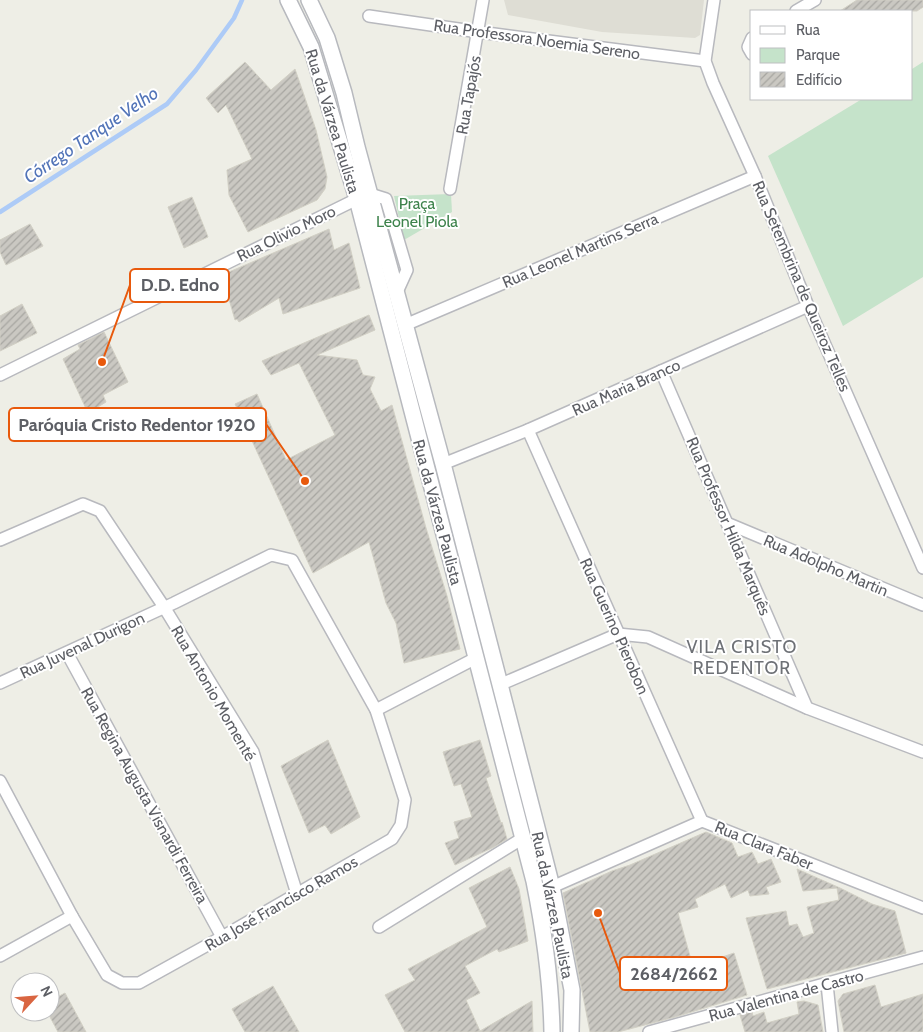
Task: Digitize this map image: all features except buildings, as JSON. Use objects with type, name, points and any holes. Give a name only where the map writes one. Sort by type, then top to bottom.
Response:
[{"type":"main road","name":"Rua da Várzea Paulista","points":[[288,0],[311,47],[406,325],[552,888],[572,990],[572,1032]]},
{"type":"main road","name":"Rua da Várzea Paulista","points":[[309,0],[327,38],[344,93],[363,196],[476,658],[534,881],[542,922],[551,992],[552,1032]]},
{"type":"street","name":"Rua Tapajós","points":[[450,189],[484,0]]},
{"type":"street","name":"Rua Setembrina de Queiroz Telles","points":[[714,0],[705,61],[713,83],[755,176],[808,306],[923,568]]},
{"type":"street","points":[[798,10],[815,0]]},
{"type":"street","name":"Rua Professora Noemia Sereno","points":[[369,16],[705,61]]},
{"type":"street","name":"Rua Leonel Martins Serra","points":[[406,325],[755,176]]},
{"type":"street","name":"Rua Olivio Moro","points":[[0,375],[363,196]]},
{"type":"street","name":"Rua Maria Branco","points":[[442,464],[528,430],[808,306]]},
{"type":"street","name":"Rua Professor Hilda Marquês","points":[[661,371],[729,524],[807,708]]},
{"type":"street","name":"Rua Guerino Pierobon","points":[[528,430],[702,821]]},
{"type":"street","name":"Rua Antonio Momenté","points":[[0,540],[83,504],[100,511],[164,607],[253,752],[297,894]]},
{"type":"street","name":"Rua Adolpho Martin","points":[[729,524],[923,605]]},
{"type":"street","name":"Rua Juvenal Durigon","points":[[0,683],[271,555],[292,560],[376,710]]},
{"type":"street","points":[[499,685],[618,634],[648,637],[807,708],[923,752]]},
{"type":"street","name":"Rua Regina Augusta Visnardi Ferreira","points":[[67,653],[222,938]]},
{"type":"street","points":[[376,710],[476,658]]},
{"type":"street","name":"Rua José Francisco Ramos","points":[[0,781],[72,916],[107,975],[122,983],[139,983],[222,938],[392,839],[401,825],[404,800],[376,710]]},
{"type":"street","name":"Rua Clara Faber","points":[[552,888],[702,821],[923,908]]},
{"type":"street","points":[[379,927],[523,838]]},
{"type":"street","points":[[0,956],[72,916]]},
{"type":"street","name":"Rua Valentina de Castro","points":[[650,1032],[923,957]]},
{"type":"street","points":[[827,984],[832,1032]]},
{"type":"shaded area","points":[[504,0],[704,0],[700,35],[695,38],[602,32],[508,15]]},
{"type":"green space","points":[[923,62],[923,277],[843,326],[768,156],[860,100],[913,100],[913,68]]},
{"type":"green space","name":"Praça Leonel Piola","points":[[451,194],[452,212],[404,240],[394,196]]},
{"type":"waterway","name":"Córrego Tanque Velho","points":[[0,212],[167,104],[196,70],[234,18],[242,0]]},
{"type":"place","name":"D.D. Edno","points":[[102,362]]},
{"type":"place","name":"Paróquia Cristo Redentor 1920","points":[[305,481]]},
{"type":"place","name":"2684/2662","points":[[598,913]]},
{"type":"district","name":"VILA CRISTO REDENTOR","points":[[742,658]]}]
